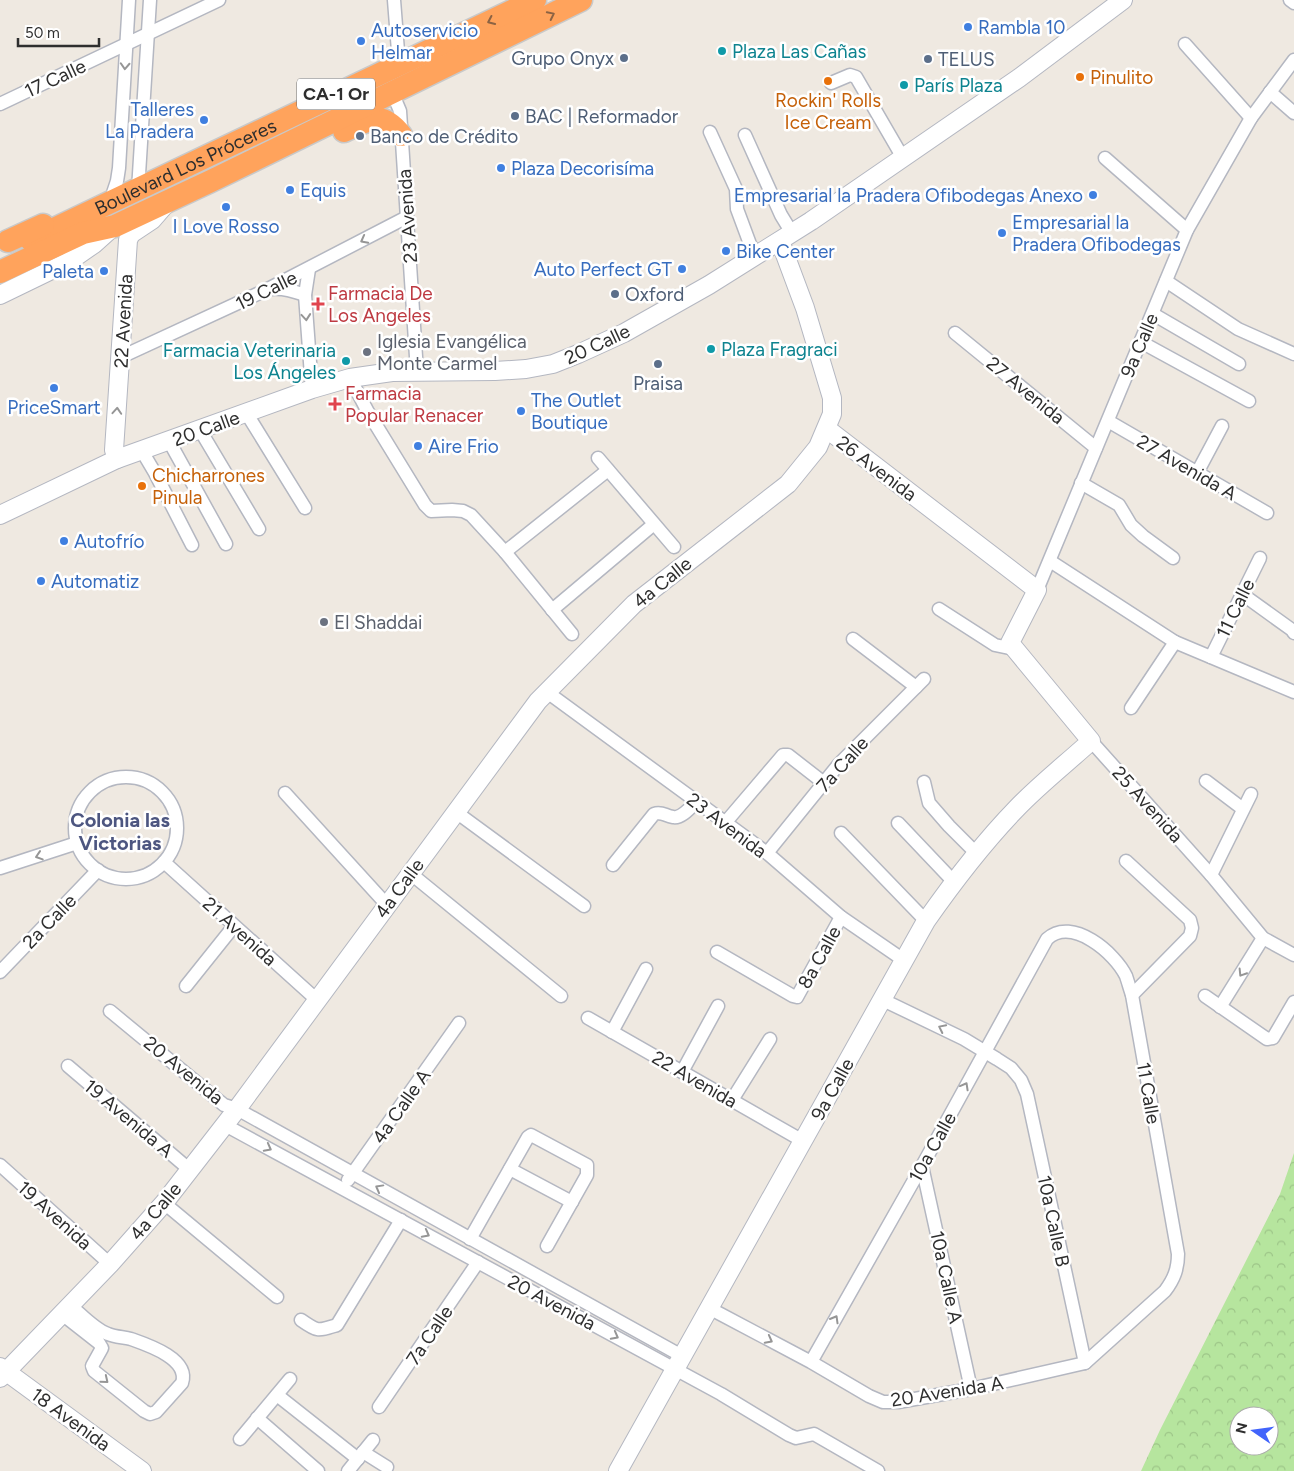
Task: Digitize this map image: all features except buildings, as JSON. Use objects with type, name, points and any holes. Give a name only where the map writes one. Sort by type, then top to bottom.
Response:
[{"type":"highway","name":"Boulevard Los Próceres","points":[[3,244],[138,190],[535,0]]},
{"type":"highway","name":"Boulevard Los Próceres","points":[[0,272],[83,233],[114,226],[211,181],[581,0]]},
{"type":"highway","points":[[211,181],[230,182],[369,120],[378,119],[391,123],[401,135]]},
{"type":"highway","points":[[3,244],[78,210],[105,204]]},
{"type":"highway","points":[[0,285],[114,226]]},
{"type":"street","points":[[105,204],[117,180],[119,168],[130,0]]},
{"type":"street","points":[[138,190],[150,0]]},
{"type":"street","name":"17 Calle","points":[[0,104],[219,0]]},
{"type":"street","points":[[394,0],[399,64]]},
{"type":"street","name":"20 Calle","points":[[0,515],[117,459],[247,414],[312,389],[350,378],[392,372],[526,369],[553,364],[624,333],[757,256],[786,237],[1019,78],[1123,0]]},
{"type":"street","points":[[1290,0],[1294,3]]},
{"type":"street","points":[[1186,44],[1251,118]]},
{"type":"street","name":"9a Calle","points":[[1012,646],[1050,561],[1187,230],[1251,118],[1294,60]]},
{"type":"street","points":[[831,83],[850,75],[856,77],[903,158]]},
{"type":"street","name":"23 Avenida","points":[[392,92],[400,111],[417,372]]},
{"type":"street","points":[[1270,92],[1294,113]]},
{"type":"street","points":[[710,132],[736,189],[737,209],[750,244],[757,256]]},
{"type":"street","points":[[745,135],[782,215],[786,237]]},
{"type":"street","points":[[1105,158],[1187,230]]},
{"type":"street","name":"22 Avenida","points":[[117,459],[114,450],[128,240],[131,234],[152,220],[168,201]]},
{"type":"street","name":"19 Calle","points":[[121,357],[266,290],[407,217]]},
{"type":"street","name":"Boulevard Los Próceres","points":[[0,295],[68,262],[94,244],[114,226]]},
{"type":"street","name":"26 Avenida","points":[[786,237],[832,398],[833,407],[827,429],[1037,590]]},
{"type":"street","points":[[309,268],[304,296],[312,389]]},
{"type":"street","points":[[1166,281],[1238,328],[1294,354]]},
{"type":"street","points":[[266,290],[280,288],[304,296]]},
{"type":"street","points":[[1152,314],[1239,364]]},
{"type":"street","name":"27 Avenida","points":[[955,333],[1096,448]]},
{"type":"street","points":[[1141,342],[1249,401]]},
{"type":"street","points":[[350,378],[368,412],[424,505],[432,511],[463,511],[471,515],[505,552],[572,634]]},
{"type":"street","points":[[247,414],[305,508]]},
{"type":"street","name":"27 Avenida A","points":[[1108,421],[1268,513]]},
{"type":"street","points":[[1197,473],[1222,426]]},
{"type":"street","name":"4a Calle","points":[[2,1372],[110,1264],[164,1203],[237,1109],[538,701],[634,604],[788,484],[818,447],[827,429]]},
{"type":"street","points":[[200,430],[259,529]]},
{"type":"street","points":[[169,441],[226,544]]},
{"type":"street","points":[[142,451],[192,545]]},
{"type":"street","points":[[598,458],[674,547]]},
{"type":"street","points":[[505,552],[608,470]]},
{"type":"street","points":[[1081,483],[1119,505],[1131,525],[1173,558]]},
{"type":"street","points":[[552,610],[654,524]]},
{"type":"street","name":"11 Calle","points":[[1211,657],[1260,558]]},
{"type":"street","points":[[1050,561],[1175,642],[1211,657],[1273,689],[1294,692]]},
{"type":"street","points":[[1242,594],[1293,631]]},
{"type":"street","points":[[939,609],[995,645],[1012,646]]},
{"type":"street","name":"7a Calle","points":[[767,853],[839,764],[920,683],[852,639]]},
{"type":"street","points":[[1131,708],[1175,642]]},
{"type":"street","name":"25 Avenida","points":[[1012,646],[1091,741],[1211,876],[1263,938],[1294,955]]},
{"type":"street","name":"23 Avenida","points":[[547,692],[767,853],[841,917],[905,960]]},
{"type":"street","name":"9a Calle","points":[[618,1471],[926,921],[976,853],[1018,807],[1091,741]]},
{"type":"street","points":[[725,823],[783,755],[788,755],[824,783]]},
{"type":"street","points":[[138,777],[149,781],[167,796],[173,806],[178,830],[173,847],[164,862],[147,875],[132,879],[117,878],[98,870],[85,858],[77,843],[76,819],[85,797],[93,788],[114,778],[138,777]]},
{"type":"street","points":[[924,782],[929,803],[976,853]]},
{"type":"street","points":[[1206,782],[1243,809]]},
{"type":"street","points":[[285,793],[387,905]]},
{"type":"street","points":[[1211,876],[1251,794]]},
{"type":"street","points":[[614,865],[654,814],[662,812],[672,817],[679,816],[696,802]]},
{"type":"street","points":[[456,812],[584,906]]},
{"type":"street","points":[[898,823],[954,882]]},
{"type":"street","points":[[841,833],[926,921]]},
{"type":"street","points":[[0,868],[77,843]]},
{"type":"street","name":"21 Avenida","points":[[164,862],[317,1000]]},
{"type":"street","points":[[1126,862],[1190,920],[1192,928],[1190,936],[1132,995]]},
{"type":"street","name":"2a Calle","points":[[2,966],[98,870]]},
{"type":"street","points":[[410,873],[561,996]]},
{"type":"street","name":"8a Calle","points":[[717,952],[793,996],[797,996],[841,917]]},
{"type":"street","points":[[186,986],[234,926]]},
{"type":"street","name":"11 Calle","points":[[1053,934],[1061,931],[1071,932],[1088,938],[1109,953],[1126,976],[1132,995],[1178,1254],[1178,1267],[1173,1281]]},
{"type":"street","name":"10a Calle","points":[[811,1362],[1047,939],[1053,934]]},
{"type":"street","points":[[1220,1008],[1263,938]]},
{"type":"street","points":[[612,1032],[646,969]]},
{"type":"street","points":[[1205,996],[1267,1039],[1273,1038],[1294,1002]]},
{"type":"street","points":[[883,1000],[964,1039],[984,1051]]},
{"type":"street","points":[[682,1072],[718,1006]]},
{"type":"street","name":"20 Avenida","points":[[110,1011],[224,1105],[237,1109],[470,1239],[679,1362],[721,1394],[788,1435],[796,1438],[814,1434],[870,1469]]},
{"type":"street","name":"22 Avenida","points":[[588,1018],[803,1141]]},
{"type":"street","name":"4a Calle A","points":[[342,1188],[459,1023]]},
{"type":"street","points":[[732,1100],[770,1039]]},
{"type":"street","name":"10a Calle B","points":[[984,1051],[1011,1068],[1021,1080],[1027,1094],[1085,1363]]},
{"type":"street","name":"19 Avenida A","points":[[68,1066],[190,1170]]},
{"type":"street","name":"20 Avenida","points":[[225,1125],[478,1262],[679,1362]]},
{"type":"street","points":[[470,1239],[528,1137],[531,1135],[587,1165],[588,1169],[547,1246]]},
{"type":"street","name":"19 Avenida","points":[[0,1165],[110,1264]]},
{"type":"street","name":"10a Calle A","points":[[922,1166],[971,1389]]},
{"type":"street","points":[[510,1169],[572,1202]]},
{"type":"street","points":[[164,1203],[278,1297]]},
{"type":"street","points":[[302,1320],[315,1330],[337,1325],[401,1220]]},
{"type":"street","name":"7a Calle","points":[[380,1407],[478,1262]]},
{"type":"street","name":"20 Avenida A","points":[[709,1308],[883,1402],[898,1402],[971,1389],[1085,1363],[1165,1291],[1173,1281]]},
{"type":"street","points":[[66,1309],[103,1332],[114,1337],[130,1339],[171,1357],[178,1364],[182,1372],[184,1378],[182,1383],[156,1412],[150,1414],[144,1411],[94,1371],[92,1366],[102,1348],[100,1343],[66,1309]]},
{"type":"street","name":"18 Avenida","points":[[2,1372],[142,1471]]},
{"type":"street","points":[[240,1439],[290,1379]]},
{"type":"street","points":[[277,1395],[361,1456],[387,1467]]},
{"type":"street","points":[[257,1418],[318,1471]]},
{"type":"street","points":[[348,1471],[373,1440]]},
{"type":"green space","points":[[1294,1153],[1294,1471],[1141,1471],[1280,1194]]},
{"type":"place","name":"Rambla 10","points":[[968,27]]},
{"type":"place","name":"Autoservicio Helmar","points":[[361,41]]},
{"type":"place","name":"Plaza Las Cañas","points":[[722,51]]},
{"type":"place","name":"Grupo Onyx","points":[[624,58]]},
{"type":"place","name":"TELUS","points":[[928,59]]},
{"type":"place","name":"Pinulito","points":[[1080,77]]},
{"type":"place","name":"Rockin' Rolls Ice Cream","points":[[828,81]]},
{"type":"place","name":"París Plaza","points":[[904,85]]},
{"type":"place","name":"BAC | Reformador","points":[[515,116]]},
{"type":"place","name":"Talleres La Pradera","points":[[204,120]]},
{"type":"place","name":"Banco de Crédito","points":[[360,136]]},
{"type":"place","name":"Plaza Decorisíma","points":[[501,168]]},
{"type":"place","name":"Equis","points":[[290,190]]},
{"type":"place","name":"Empresarial la Pradera Ofibodegas Anexo","points":[[1093,195]]},
{"type":"place","name":"I Love Rosso","points":[[226,207]]},
{"type":"place","name":"Empresarial la Pradera Ofibodegas","points":[[1002,233]]},
{"type":"place","name":"Bike Center","points":[[726,251]]},
{"type":"place","name":"Auto Perfect GT","points":[[682,269]]},
{"type":"place","name":"Paleta","points":[[104,271]]},
{"type":"place","name":"Oxford","points":[[615,294]]},
{"type":"place","name":"Farmacia De Los Angeles","points":[[318,304]]},
{"type":"place","name":"Plaza Fragraci","points":[[711,349]]},
{"type":"place","name":"Iglesia Evangélica Monte Carmel","points":[[367,352]]},
{"type":"place","name":"Farmacia Veterinaria Los Ángeles","points":[[346,361]]},
{"type":"place","name":"Praisa","points":[[658,364]]},
{"type":"place","name":"PriceSmart","points":[[54,388]]},
{"type":"place","name":"Farmacia Popular Renacer","points":[[335,404]]},
{"type":"place","name":"The Outlet Boutique","points":[[521,411]]},
{"type":"place","name":"Aire Frio","points":[[418,446]]},
{"type":"place","name":"Chicharrones Pinula","points":[[142,486]]},
{"type":"place","name":"Autofrío","points":[[64,541]]},
{"type":"place","name":"Automatiz","points":[[41,581]]},
{"type":"place","name":"El Shaddai","points":[[324,622]]},
{"type":"district","name":"Colonia las Victorias","points":[[120,832]]}]
